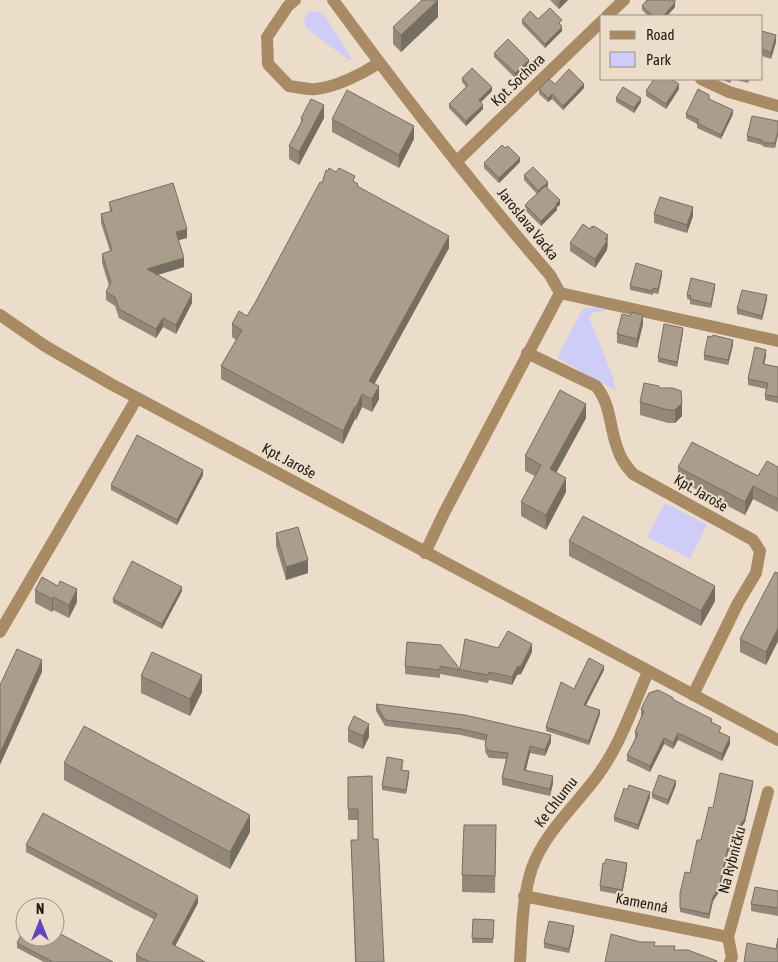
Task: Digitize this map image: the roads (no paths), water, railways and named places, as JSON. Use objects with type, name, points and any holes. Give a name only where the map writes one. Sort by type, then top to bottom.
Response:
[{"type":"street","points":[[295,0],[288,6],[267,37],[268,64],[288,86],[317,89],[344,81],[379,63]]},
{"type":"street","name":"Jaroslava Vacka","points":[[333,0],[456,162],[550,276],[560,293]]},
{"type":"street","points":[[612,15],[624,0]]},
{"type":"street","name":"Kpt. Sochora","points":[[456,162],[600,24]]},
{"type":"street","points":[[704,80],[729,92],[778,106]]},
{"type":"street","points":[[425,553],[527,353],[548,319],[560,293],[778,341]]},
{"type":"street","name":"Kpt. Jaroše","points":[[0,315],[45,346],[137,398],[778,740]]},
{"type":"street","name":"Kpt. Jaroše","points":[[527,353],[596,386],[607,403],[617,449],[624,464],[633,474],[753,540],[760,551],[756,573],[738,603],[693,695]]},
{"type":"street","points":[[0,632],[137,398]]},
{"type":"street","name":"Ke Chlumu","points":[[520,962],[524,896],[532,867],[542,846],[599,774],[618,740],[648,672]]},
{"type":"street","name":"Na Rybníčku","points":[[728,937],[768,792]]},
{"type":"street","name":"Kamenná","points":[[524,896],[728,937]]},
{"type":"street","points":[[728,937],[732,957],[730,962]]}]
